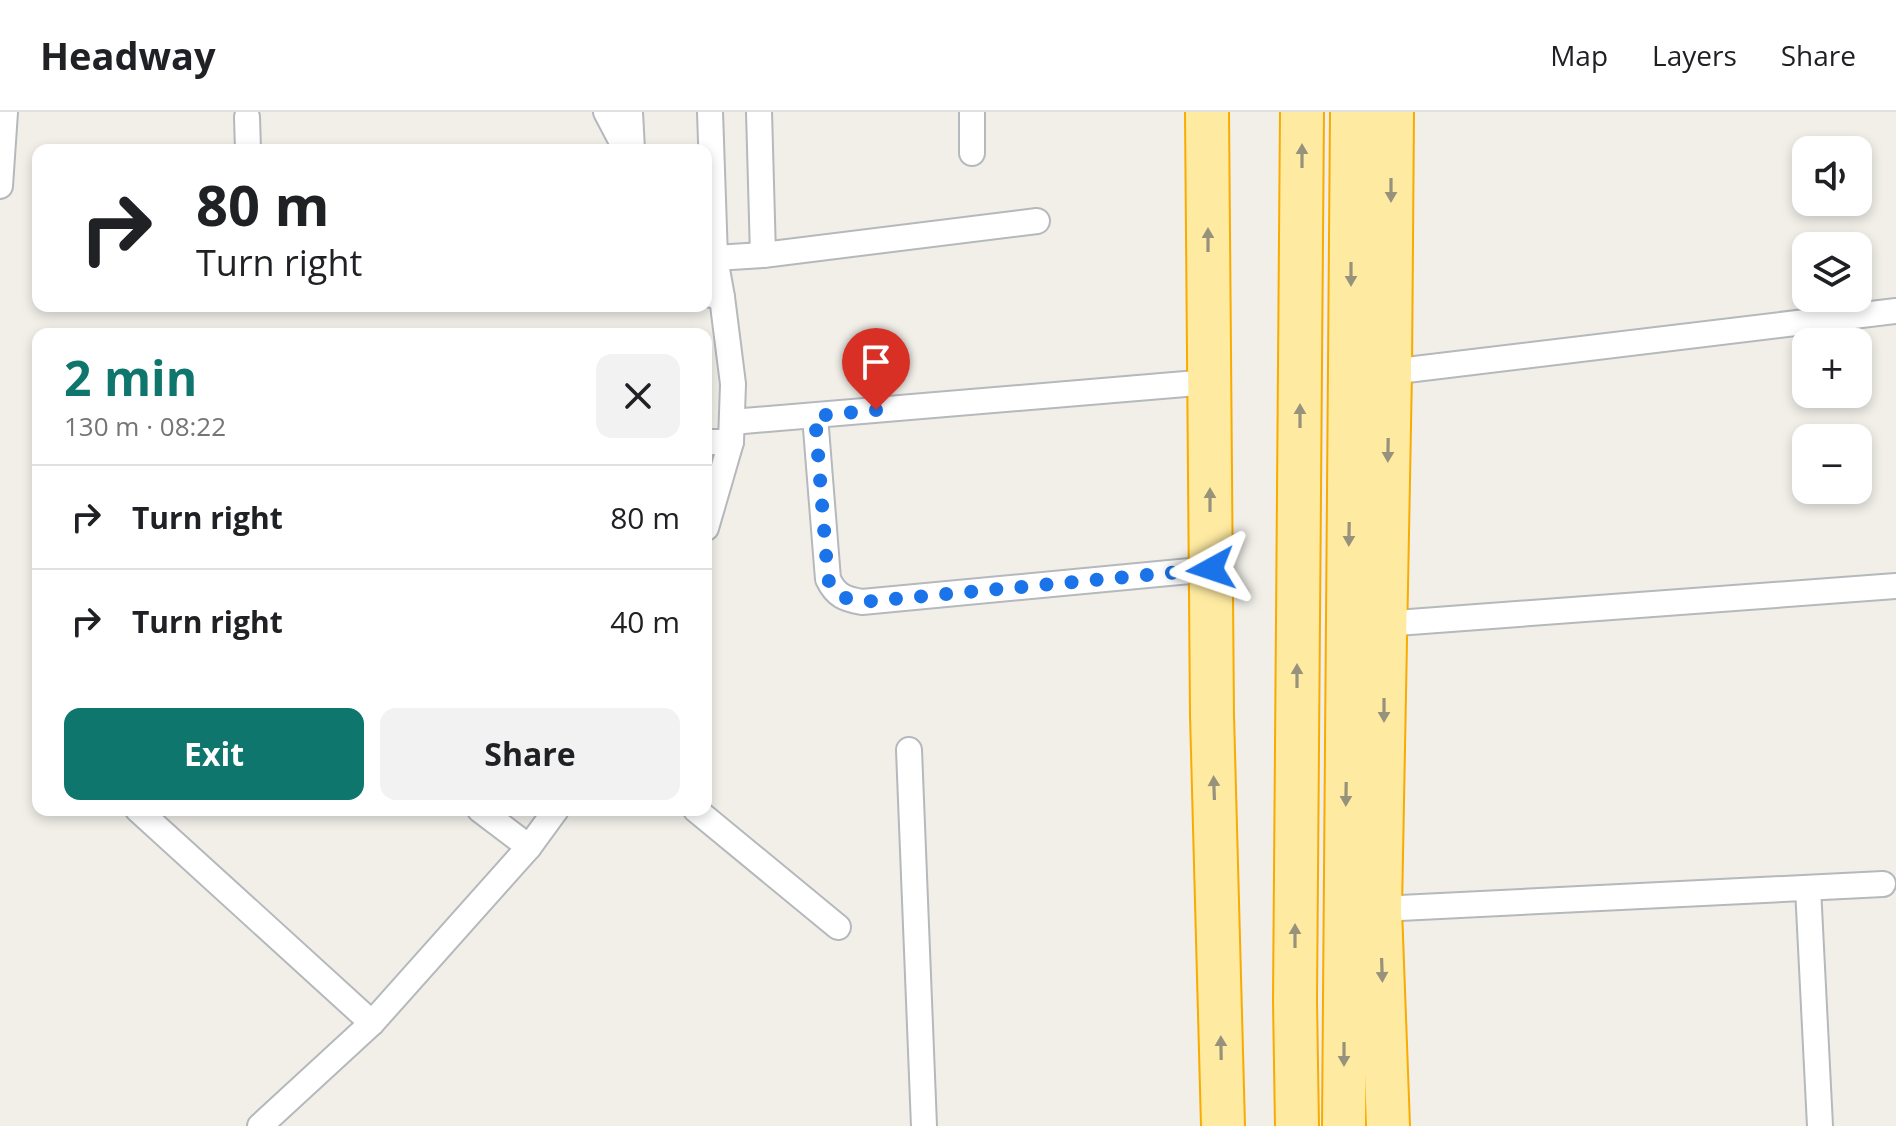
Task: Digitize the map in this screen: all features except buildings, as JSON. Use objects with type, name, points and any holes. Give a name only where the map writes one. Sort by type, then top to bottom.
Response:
[{"type":"highway","points":[[1207,112],[1211,569],[1223,1126]]},
{"type":"highway","points":[[1297,1126],[1295,1001],[1302,112]]},
{"type":"highway","points":[[1344,1126],[1352,112]]},
{"type":"highway","points":[[1388,1126],[1380,909],[1392,112]]},
{"type":"street","points":[[0,186],[5,112]]},
{"type":"street","points":[[606,112],[623,144]]},
{"type":"street","points":[[630,112],[632,144]]},
{"type":"street","points":[[710,112],[711,144]]},
{"type":"street","points":[[759,112],[763,255]]},
{"type":"street","points":[[972,112],[972,153]]},
{"type":"street","points":[[247,117],[248,144]]},
{"type":"street","points":[[712,170],[714,296],[733,384],[732,432],[712,506]]},
{"type":"street","points":[[715,258],[763,255],[1037,221]]},
{"type":"street","points":[[1390,372],[1896,311]]},
{"type":"street","points":[[712,440],[732,432],[815,416],[1209,382]]},
{"type":"street","points":[[815,416],[828,579],[834,592],[846,599],[862,602],[1211,569]]},
{"type":"street","points":[[1383,624],[1896,586]]},
{"type":"street","points":[[909,750],[924,1126]]},
{"type":"street","points":[[145,816],[372,1023]]},
{"type":"street","points":[[488,816],[529,847]]},
{"type":"street","points":[[260,1126],[372,1023],[529,847],[552,816]]},
{"type":"street","points":[[703,816],[838,927]]},
{"type":"street","points":[[1380,909],[1883,884]]},
{"type":"street","points":[[1808,888],[1820,1126]]},
{"type":"route","points":[[876,410],[815,416],[828,579],[834,592],[846,599],[862,602],[1211,569]]}]
